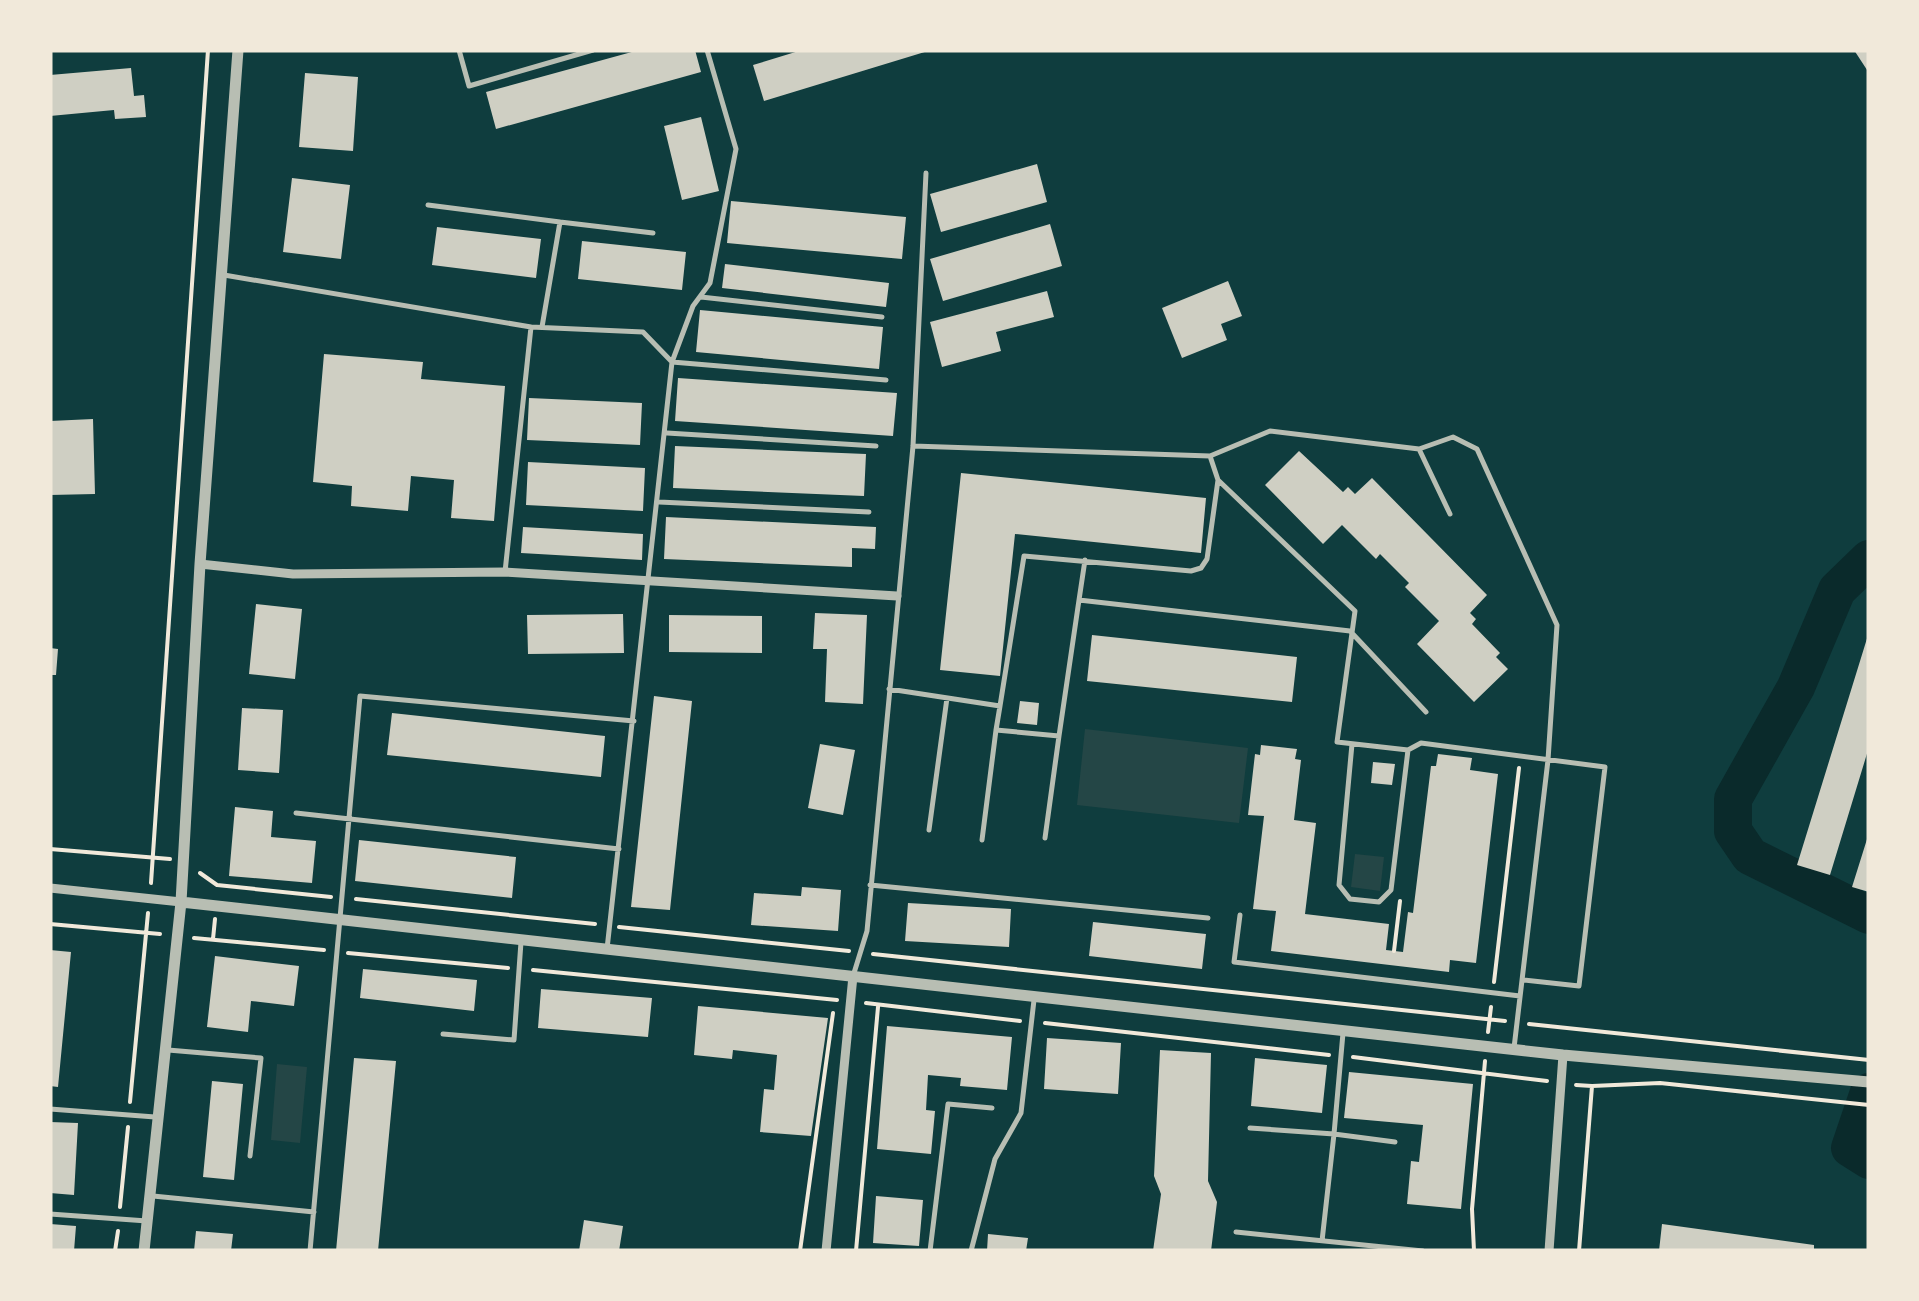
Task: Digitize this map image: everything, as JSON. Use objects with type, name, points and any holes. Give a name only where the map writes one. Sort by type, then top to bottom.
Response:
[{"type":"street","points":[[144,1251],[180,902],[200,564],[238,50]]},
{"type":"street","points":[[200,564],[292,574],[504,572],[898,596]]},
{"type":"street","points":[[50,888],[1562,1056],[1869,1082]]},
{"type":"street","points":[[826,1251],[853,976]]},
{"type":"street","points":[[1550,1251],[1562,1056]]},
{"type":"lane","points":[[459,50],[469,86],[593,50]]},
{"type":"lane","points":[[607,948],[672,362],[693,306],[710,283],[736,149],[706,50]]},
{"type":"lane","points":[[853,976],[870,885],[913,446],[926,174]]},
{"type":"lane","points":[[428,205],[653,233]]},
{"type":"lane","points":[[542,327],[560,222]]},
{"type":"lane","points":[[222,275],[531,327],[643,332],[672,362],[886,380]]},
{"type":"lane","points":[[701,297],[882,317]]},
{"type":"lane","points":[[504,572],[531,327]]},
{"type":"lane","points":[[913,446],[1210,456],[1270,431],[1420,449],[1453,438],[1477,449],[1557,624],[1548,760],[1514,1050]]},
{"type":"lane","points":[[667,433],[876,446]]},
{"type":"lane","points":[[1420,449],[1450,514]]},
{"type":"lane","points":[[982,840],[1020,561],[1030,554],[1192,571],[1201,568],[1207,559],[1218,480],[1210,456]]},
{"type":"lane","points":[[1218,480],[1355,611],[1337,742],[1408,750],[1421,743],[1605,767],[1579,986],[1522,980]]},
{"type":"lane","points":[[659,502],[870,512]]},
{"type":"lane","points":[[1044,838],[1085,560]]},
{"type":"lane","points":[[1079,600],[1350,632],[1426,712]]},
{"type":"lane","points":[[889,689],[1000,706]]},
{"type":"lane","points":[[310,1251],[360,696],[634,720]]},
{"type":"lane","points":[[929,830],[946,698]]},
{"type":"lane","points":[[996,730],[1059,736]]},
{"type":"lane","points":[[1352,744],[1340,890],[1350,899],[1379,902],[1391,890],[1408,750]]},
{"type":"lane","points":[[296,814],[619,850]]},
{"type":"lane","points":[[870,885],[1208,918]]},
{"type":"lane","points":[[1240,916],[1234,962],[1520,996]]},
{"type":"lane","points":[[443,1034],[514,1040],[521,939]]},
{"type":"lane","points":[[971,1251],[995,1159],[1021,1113],[1034,996]]},
{"type":"lane","points":[[1322,1241],[1344,1030]]},
{"type":"lane","points":[[165,1049],[261,1058],[250,1156]]},
{"type":"lane","points":[[930,1251],[948,1104],[992,1108]]},
{"type":"lane","points":[[50,1109],[158,1118]]},
{"type":"lane","points":[[1250,1128],[1395,1142]]},
{"type":"lane","points":[[150,1195],[314,1212]]},
{"type":"lane","points":[[50,1214],[147,1221]]},
{"type":"lane","points":[[1236,1232],[1423,1251]]},
{"type":"path","points":[[116,1251],[150,898],[208,50]]},
{"type":"path","points":[[1474,1251],[1472,1209],[1486,1047],[1520,756]]},
{"type":"path","points":[[50,849],[183,860],[217,884],[1869,1060]]},
{"type":"path","points":[[1391,890],[1402,891],[1394,951]]},
{"type":"path","points":[[50,924],[834,1000],[1560,1083],[1660,1083],[1869,1105]]},
{"type":"path","points":[[800,1251],[840,950]]},
{"type":"path","points":[[856,1251],[878,1005]]},
{"type":"path","points":[[1579,1251],[1592,1086]]},
{"type":"shaded area","points":[[1085,729],[1248,748],[1239,823],[1077,805]]},
{"type":"shaded area","points":[[1355,854],[1384,857],[1380,891],[1351,887]]},
{"type":"shaded area","points":[[277,1064],[307,1067],[300,1143],[271,1140]]},
{"type":"building","points":[[639,50],[695,50],[701,72],[496,129],[486,92]]},
{"type":"building","points":[[802,50],[928,51],[764,101],[753,65]]},
{"type":"building","points":[[1854,50],[1869,50],[1869,73]]},
{"type":"building","points":[[131,68],[134,96],[144,95],[146,117],[115,119],[114,110],[50,116],[50,75]]},
{"type":"building","points":[[305,73],[358,77],[353,151],[299,147]]},
{"type":"building","points":[[701,117],[719,191],[682,200],[664,126]]},
{"type":"building","points":[[1037,164],[1047,202],[941,232],[930,194]]},
{"type":"building","points":[[292,178],[350,185],[341,259],[283,252]]},
{"type":"building","points":[[731,201],[906,217],[902,259],[727,243]]},
{"type":"building","points":[[1050,224],[1062,266],[943,301],[930,259]]},
{"type":"building","points":[[437,227],[541,239],[536,278],[432,265]]},
{"type":"building","points":[[582,241],[686,252],[682,290],[578,279]]},
{"type":"building","points":[[725,264],[889,283],[886,307],[722,288]]},
{"type":"building","points":[[1228,281],[1242,316],[1221,324],[1227,340],[1182,358],[1162,308]]},
{"type":"building","points":[[1047,291],[1054,317],[996,332],[1001,351],[942,367],[930,322]]},
{"type":"building","points":[[700,310],[883,327],[879,369],[696,352]]},
{"type":"building","points":[[324,354],[423,362],[421,379],[505,386],[494,521],[451,518],[454,480],[411,476],[408,511],[351,506],[352,486],[313,482]]},
{"type":"building","points":[[678,378],[897,393],[893,436],[675,421]]},
{"type":"building","points":[[529,398],[642,403],[640,445],[527,440]]},
{"type":"building","points":[[93,419],[95,494],[50,495],[50,421]]},
{"type":"building","points":[[675,446],[866,454],[864,496],[673,488]]},
{"type":"building","points":[[1299,451],[1343,492],[1348,487],[1355,494],[1372,478],[1487,595],[1470,613],[1476,619],[1472,624],[1500,653],[1496,657],[1508,669],[1474,702],[1417,644],[1439,621],[1405,587],[1409,583],[1380,554],[1376,559],[1342,525],[1323,544],[1265,485]]},
{"type":"building","points":[[528,462],[645,468],[643,511],[526,505]]},
{"type":"building","points":[[961,473],[1206,498],[1201,553],[1015,534],[1000,676],[940,670]]},
{"type":"building","points":[[666,517],[876,527],[875,549],[852,548],[852,567],[664,559]]},
{"type":"building","points":[[523,527],[643,534],[642,560],[521,553]]},
{"type":"building","points":[[256,604],[302,609],[295,679],[249,674]]},
{"type":"building","points":[[815,613],[867,615],[863,704],[825,702],[827,649],[813,649]]},
{"type":"building","points":[[623,614],[624,653],[528,654],[527,615]]},
{"type":"building","points":[[669,615],[762,616],[762,653],[669,652]]},
{"type":"building","points":[[1869,632],[1869,747],[1830,875],[1797,865]]},
{"type":"building","points":[[1092,635],[1297,657],[1292,702],[1087,681]]},
{"type":"building","points":[[50,648],[58,649],[56,675],[50,675]]},
{"type":"building","points":[[654,696],[692,701],[670,910],[631,907]]},
{"type":"building","points":[[1020,701],[1039,703],[1037,725],[1017,723]]},
{"type":"building","points":[[242,708],[283,710],[279,773],[238,770]]},
{"type":"building","points":[[392,713],[605,736],[601,777],[387,755]]},
{"type":"building","points":[[820,744],[855,750],[843,815],[808,808]]},
{"type":"building","points":[[1261,745],[1297,749],[1295,759],[1301,760],[1294,820],[1316,823],[1305,914],[1389,924],[1386,950],[1403,952],[1408,912],[1413,913],[1431,766],[1436,766],[1438,754],[1472,758],[1470,770],[1498,774],[1476,963],[1450,960],[1449,972],[1271,951],[1276,911],[1253,909],[1264,816],[1248,815],[1255,754],[1260,755]]},
{"type":"building","points":[[1373,762],[1395,764],[1392,785],[1371,783]]},
{"type":"building","points":[[235,807],[273,811],[271,837],[316,841],[312,883],[229,876]]},
{"type":"building","points":[[1869,836],[1869,892],[1852,887]]},
{"type":"building","points":[[359,840],[516,857],[512,898],[355,881]]},
{"type":"building","points":[[802,887],[841,890],[838,931],[751,925],[754,893],[801,896]]},
{"type":"building","points":[[908,903],[1011,909],[1009,947],[905,941]]},
{"type":"building","points":[[1093,922],[1206,934],[1202,969],[1089,956]]},
{"type":"building","points":[[50,950],[71,952],[58,1087],[50,1086]]},
{"type":"building","points":[[215,956],[299,966],[294,1006],[251,1001],[248,1032],[207,1027]]},
{"type":"building","points":[[363,969],[477,980],[474,1011],[360,998]]},
{"type":"building","points":[[541,989],[652,998],[648,1037],[538,1028]]},
{"type":"building","points":[[698,1006],[828,1018],[811,1136],[760,1132],[764,1089],[774,1090],[777,1055],[733,1050],[732,1059],[694,1055]]},
{"type":"building","points":[[887,1026],[1012,1037],[1007,1090],[960,1086],[961,1078],[928,1075],[926,1110],[935,1111],[931,1154],[877,1149]]},
{"type":"building","points":[[1047,1038],[1121,1043],[1118,1094],[1044,1089]]},
{"type":"building","points":[[1160,1050],[1211,1053],[1208,1181],[1217,1202],[1211,1251],[1153,1251],[1161,1194],[1154,1176]]},
{"type":"building","points":[[354,1058],[396,1061],[378,1251],[336,1251]]},
{"type":"building","points":[[1255,1058],[1327,1065],[1322,1113],[1251,1106]]},
{"type":"building","points":[[1349,1072],[1473,1084],[1461,1209],[1407,1204],[1411,1161],[1419,1162],[1423,1125],[1344,1118]]},
{"type":"building","points":[[212,1081],[243,1084],[234,1180],[203,1177]]},
{"type":"building","points":[[50,1122],[78,1123],[74,1195],[50,1193]]},
{"type":"building","points":[[876,1196],[923,1200],[919,1246],[873,1243]]},
{"type":"building","points":[[584,1220],[623,1226],[619,1251],[579,1251]]},
{"type":"building","points":[[50,1224],[76,1226],[74,1251],[50,1251]]},
{"type":"building","points":[[1662,1224],[1814,1245],[1814,1251],[1659,1251]]},
{"type":"building","points":[[196,1231],[233,1234],[231,1251],[194,1251]]},
{"type":"building","points":[[988,1234],[1028,1238],[1026,1251],[987,1251]]},
{"type":"waterway","points":[[1869,559],[1837,590],[1796,687],[1733,799],[1733,831],[1750,856],[1869,915]]},
{"type":"waterway","points":[[1869,1092],[1850,1148],[1869,1160]]}]
